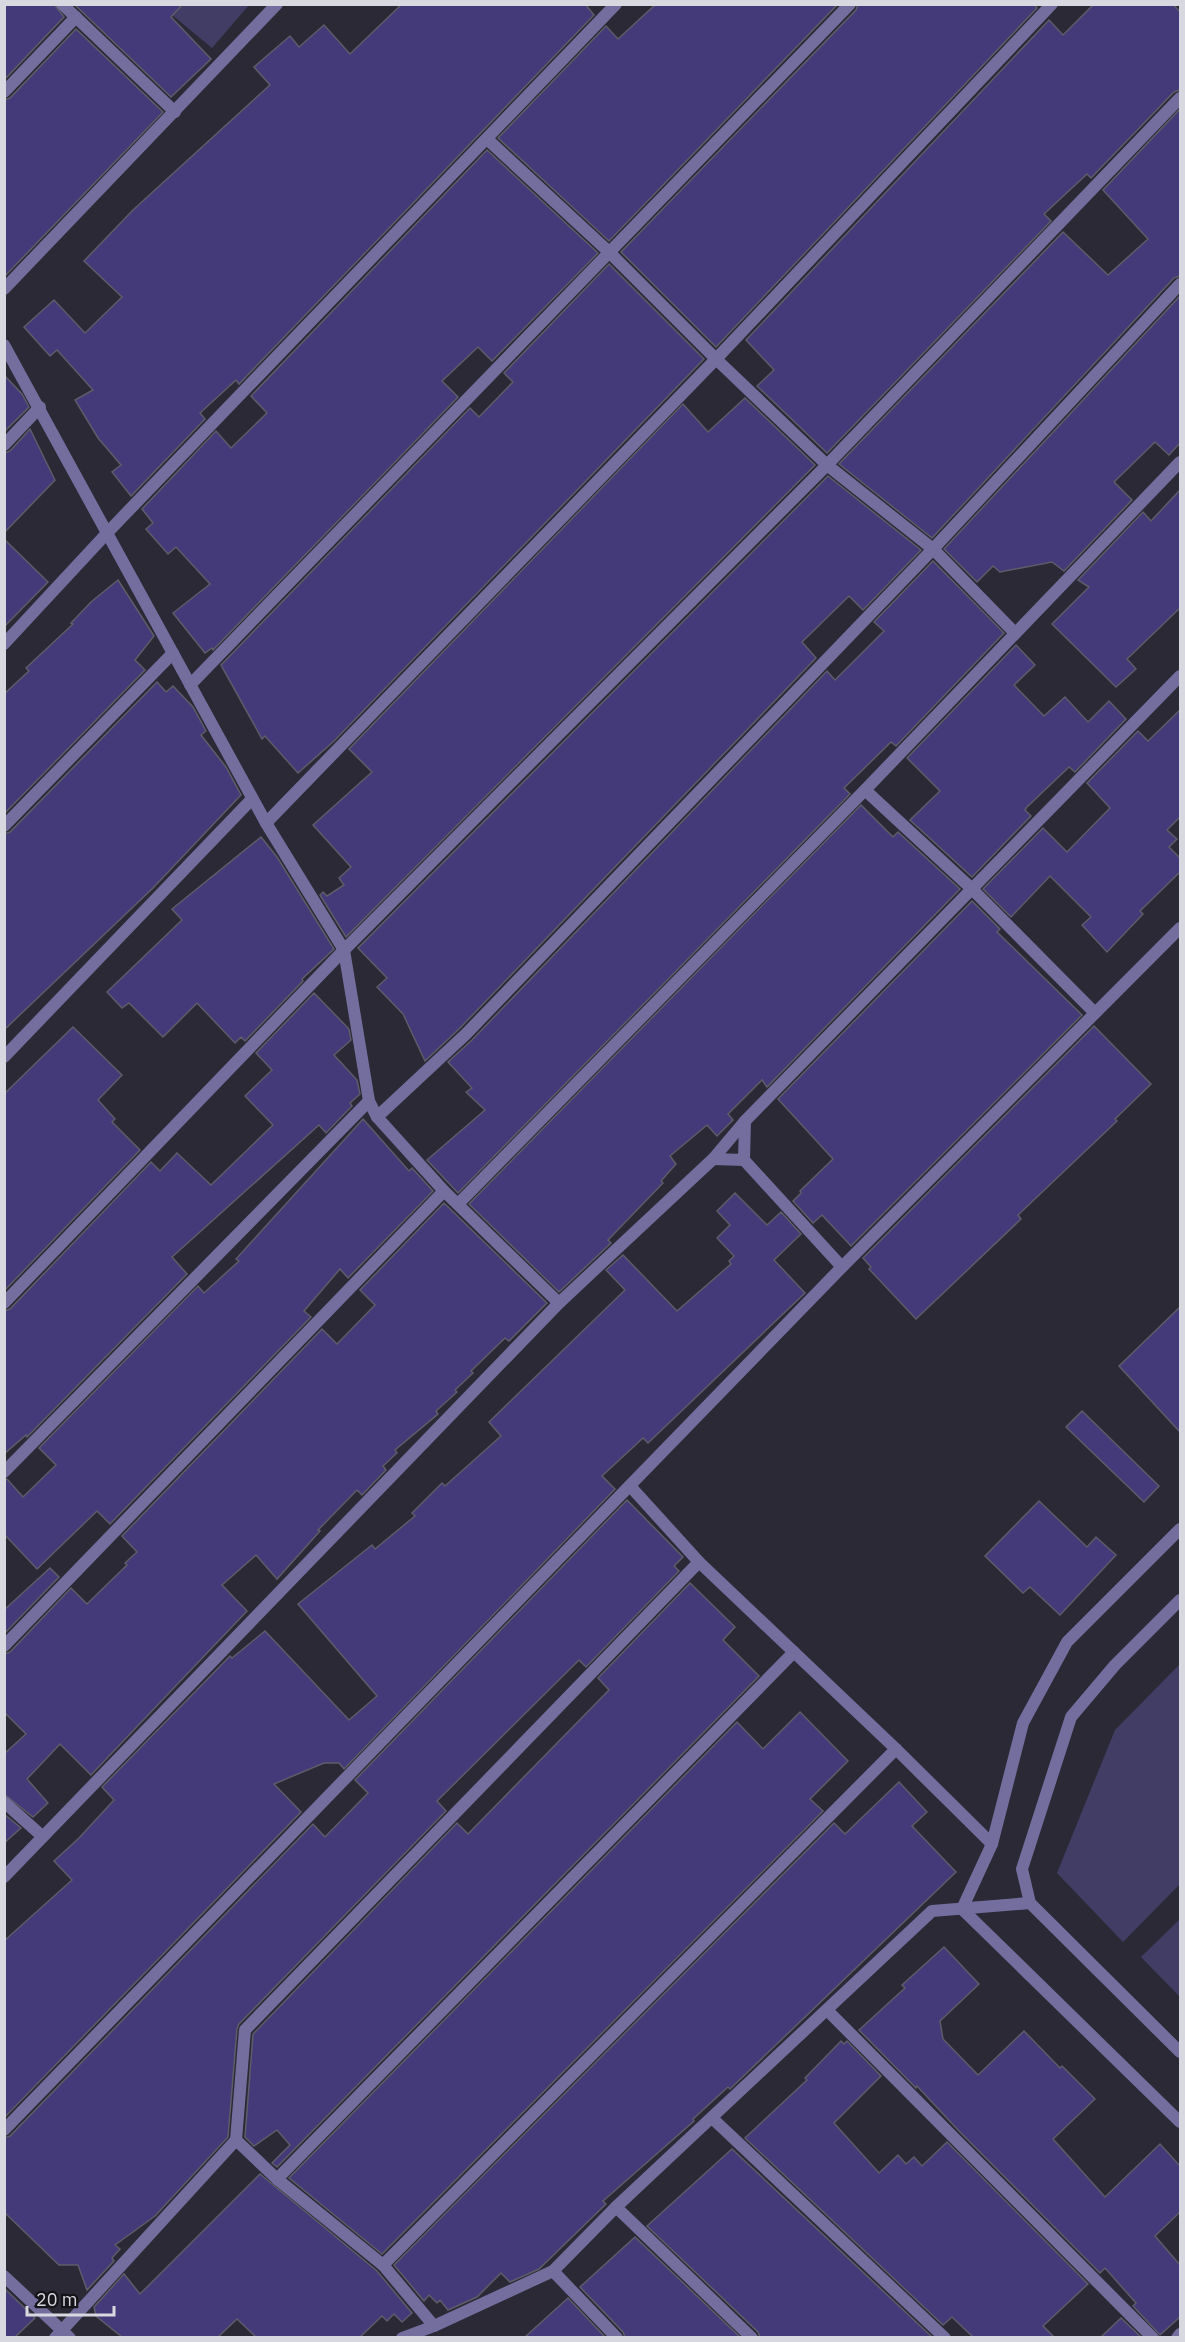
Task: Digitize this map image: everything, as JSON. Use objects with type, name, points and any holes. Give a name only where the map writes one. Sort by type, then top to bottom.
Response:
[{"type":"street","points":[[62,4],[175,112]]},
{"type":"street","points":[[4,289],[277,4]]},
{"type":"street","points":[[4,644],[108,532],[616,4]]},
{"type":"street","points":[[190,685],[850,4]]},
{"type":"street","points":[[266,823],[716,359],[1052,4]]},
{"type":"street","points":[[4,92],[76,18]]},
{"type":"street","points":[[4,1303],[344,950],[827,465],[1180,98]]},
{"type":"street","points":[[487,139],[609,252],[827,465],[933,549],[1015,633]]},
{"type":"street","points":[[377,1117],[466,1034],[933,549],[1180,284]]},
{"type":"street","points":[[4,345],[40,407],[252,799],[344,950],[369,1101],[377,1117],[444,1191],[559,1303]]},
{"type":"street","points":[[4,445],[40,407]]},
{"type":"street","points":[[458,1204],[865,790],[1180,462]]},
{"type":"street","points":[[4,826],[173,653]]},
{"type":"street","points":[[4,1877],[559,1303],[713,1159],[745,1121],[1180,676]]},
{"type":"street","points":[[865,790],[971,888],[1095,1012]]},
{"type":"street","points":[[4,1057],[252,799]]},
{"type":"street","points":[[4,2130],[842,1267],[1180,928]]},
{"type":"street","points":[[4,1472],[369,1101]]},
{"type":"street","points":[[745,1121],[744,1160],[842,1267]]},
{"type":"street","points":[[713,1159],[744,1160]]},
{"type":"street","points":[[4,1646],[444,1191]]},
{"type":"street","points":[[630,1486],[699,1562],[896,1749],[992,1844]]},
{"type":"street","points":[[963,1909],[992,1844],[1023,1723],[1067,1642],[1180,1529]]},
{"type":"street","points":[[4,2276],[63,2335],[236,2140],[245,2030],[699,1562]]},
{"type":"street","points":[[1180,1600],[1114,1665],[1071,1717],[1022,1869],[1030,1903],[1180,2052]]},
{"type":"street","points":[[277,2179],[794,1652]]},
{"type":"street","points":[[383,2265],[896,1749]]},
{"type":"street","points":[[4,1802],[42,1836]]},
{"type":"street","points":[[402,2337],[434,2326],[553,2271],[616,2207],[932,1911],[1030,1903]]},
{"type":"street","points":[[963,1909],[1180,2122]]},
{"type":"street","points":[[827,2010],[1153,2337]]},
{"type":"street","points":[[712,2118],[945,2337]]},
{"type":"street","points":[[236,2140],[277,2179],[383,2265],[434,2326]]},
{"type":"street","points":[[616,2207],[752,2337]]},
{"type":"street","points":[[553,2271],[617,2337]]},
{"type":"street","points":[[1177,2337],[1180,2334]]},
{"type":"shaded area","points":[[160,5],[249,5],[212,48]]},
{"type":"shaded area","points":[[1180,1664],[1180,1884],[1123,1942],[1057,1873],[1115,1730]]},
{"type":"shaded area","points":[[1180,1919],[1180,1997],[1141,1957]]},
{"type":"building","points":[[4,4],[54,4],[64,17],[4,80]]},
{"type":"building","points":[[74,4],[183,4],[171,17],[211,59],[171,97]]},
{"type":"building","points":[[402,4],[585,4],[594,15],[239,384],[236,380],[200,413],[205,419],[131,496],[112,472],[121,465],[98,438],[75,400],[93,390],[57,350],[50,356],[24,327],[54,300],[85,333],[122,297],[84,261],[133,210],[270,85],[254,67],[290,36],[299,47],[324,25],[350,54]]},
{"type":"building","points":[[656,4],[838,4],[609,241],[498,138],[606,26],[618,39]]},
{"type":"building","points":[[858,4],[1034,4],[1037,8],[716,347],[621,252],[856,10]]},
{"type":"building","points":[[1094,4],[1173,4],[1180,12],[1180,90],[1174,92],[1091,178],[1087,174],[1044,214],[1051,221],[827,453],[757,386],[774,370],[746,340],[1049,20],[1063,35]]},
{"type":"building","points":[[76,29],[163,112],[4,277],[4,100],[10,98]]},
{"type":"building","points":[[1180,109],[1180,276],[1174,278],[932,538],[839,464],[1063,232],[1108,275],[1148,239],[1103,190]]},
{"type":"building","points":[[487,150],[598,253],[492,361],[478,347],[442,381],[458,397],[213,650],[212,648],[205,653],[173,613],[210,584],[176,547],[168,554],[146,529],[153,523],[142,509],[216,431],[231,448],[267,413],[251,396]]},
{"type":"building","points":[[609,264],[704,359],[334,741],[298,773],[265,736],[262,739],[221,665],[470,408],[479,417],[513,382],[504,373]]},
{"type":"building","points":[[1180,296],[1180,443],[1169,455],[1155,442],[1114,482],[1132,500],[1064,571],[1052,562],[1000,572],[993,566],[977,582],[944,549]]},
{"type":"building","points":[[4,375],[22,394],[29,407],[4,432]]},
{"type":"building","points":[[745,398],[815,465],[346,937],[320,895],[323,892],[327,896],[344,885],[339,878],[351,867],[313,825],[372,772],[349,749],[683,404],[708,432]]},
{"type":"building","points":[[30,429],[55,480],[4,533],[4,453],[10,451]]},
{"type":"building","points":[[828,476],[921,550],[863,610],[849,596],[802,642],[816,658],[460,1028],[425,1061],[403,1014],[377,987],[387,978],[358,948]]},
{"type":"building","points":[[1180,490],[1180,608],[1127,659],[1136,669],[1116,687],[1052,624],[1089,587],[1078,580],[1143,512],[1151,521]]},
{"type":"building","points":[[4,539],[48,582],[4,627]]},
{"type":"building","points":[[933,561],[1004,633],[896,746],[891,742],[844,788],[850,794],[458,1193],[427,1160],[485,1110],[466,1092],[472,1088],[448,1062],[472,1040],[827,671],[835,680],[884,631],[874,622]]},
{"type":"building","points":[[118,580],[154,636],[135,660],[145,670],[4,814],[4,694],[29,671],[26,668],[73,624],[71,623],[91,602]]},
{"type":"building","points":[[1016,645],[1035,665],[1014,685],[1044,716],[1065,697],[1088,722],[1109,701],[1126,719],[1075,772],[1069,767],[1027,807],[1025,810],[1031,816],[972,877],[910,820],[940,791],[907,758]]},
{"type":"building","points":[[157,682],[166,692],[173,686],[193,707],[206,731],[201,735],[226,767],[241,795],[153,888],[4,1030],[4,834],[10,832]]},
{"type":"building","points":[[1180,710],[1180,817],[1167,830],[1177,839],[1169,847],[1180,858],[1180,872],[1140,911],[1143,914],[1107,952],[1082,925],[1091,917],[1050,876],[1011,917],[983,889],[1043,828],[1067,852],[1110,808],[1087,783],[1138,731],[1148,741]]},
{"type":"building","points":[[861,805],[893,837],[898,832],[960,889],[767,1087],[762,1080],[728,1114],[733,1120],[717,1136],[707,1125],[670,1156],[676,1164],[661,1181],[663,1183],[608,1240],[611,1243],[559,1292],[469,1204]]},
{"type":"building","points":[[261,837],[277,857],[334,949],[302,979],[303,981],[245,1041],[241,1037],[235,1043],[197,1003],[163,1037],[129,1003],[122,1008],[107,992],[182,920],[172,909]]},
{"type":"building","points":[[972,901],[1000,929],[997,932],[1082,1015],[851,1246],[822,1215],[813,1223],[793,1201],[801,1193],[800,1191],[833,1159],[778,1099]]},
{"type":"building","points":[[314,993],[349,1029],[351,1040],[334,1055],[357,1080],[360,1094],[350,1103],[352,1106],[326,1133],[319,1125],[172,1257],[187,1274],[27,1437],[26,1435],[4,1454],[4,1311],[10,1309],[151,1162],[160,1171],[177,1153],[211,1185],[273,1125],[245,1096],[272,1070],[256,1053]]},
{"type":"building","points":[[1094,1026],[1151,1084],[1115,1119],[1117,1121],[1018,1215],[1021,1219],[916,1319],[869,1269],[871,1267],[863,1258]]},
{"type":"building","points":[[73,1027],[122,1075],[98,1100],[115,1119],[112,1122],[140,1150],[4,1291],[4,1094]]},
{"type":"building","points":[[363,1119],[409,1171],[412,1168],[433,1191],[348,1278],[340,1269],[304,1311],[311,1317],[110,1524],[97,1511],[37,1569],[4,1534],[4,1480],[7,1479],[23,1497],[56,1465],[39,1448],[198,1286],[204,1293],[239,1261],[236,1259]]},
{"type":"building","points":[[735,1193],[767,1225],[781,1212],[801,1234],[774,1260],[805,1293],[648,1443],[643,1438],[602,1476],[615,1489],[344,1769],[339,1763],[324,1763],[274,1784],[301,1812],[4,2118],[4,1941],[72,1880],[54,1861],[114,1800],[102,1787],[230,1656],[232,1658],[265,1631],[349,1720],[377,1696],[298,1604],[372,1545],[375,1549],[415,1516],[412,1513],[442,1483],[445,1486],[501,1436],[489,1422],[625,1290],[606,1270],[623,1255],[677,1311],[731,1264],[729,1261],[734,1256],[717,1238],[730,1225],[717,1211]]},
{"type":"building","points":[[444,1203],[547,1303],[509,1341],[505,1338],[471,1371],[473,1373],[455,1390],[457,1392],[436,1411],[438,1414],[395,1450],[397,1453],[383,1466],[386,1470],[362,1495],[357,1490],[318,1530],[320,1531],[277,1579],[256,1555],[222,1585],[247,1611],[91,1775],[60,1744],[27,1779],[48,1803],[33,1817],[4,1794],[4,1754],[26,1734],[4,1712],[4,1654],[10,1652],[71,1588],[87,1604],[127,1565],[125,1563],[137,1552],[122,1536],[322,1329],[337,1344],[375,1305],[360,1290]]},
{"type":"building","points":[[1180,1307],[1180,1432],[1119,1366]]},
{"type":"building","points":[[1082,1411],[1159,1486],[1144,1502],[1066,1427]]},
{"type":"building","points":[[627,1500],[683,1557],[674,1566],[679,1571],[586,1667],[579,1660],[437,1801],[446,1811],[239,2024],[228,2137],[155,2216],[115,2245],[120,2249],[112,2258],[114,2261],[87,2290],[78,2265],[59,2265],[4,2212],[4,2138],[10,2136],[313,1824],[325,1837],[368,1793],[355,1780]]},
{"type":"building","points":[[1039,1501],[1087,1547],[1096,1537],[1116,1555],[1060,1615],[1030,1587],[1023,1593],[985,1556]]},
{"type":"building","points":[[50,1568],[59,1577],[4,1634],[4,1610]]},
{"type":"building","points":[[690,1583],[735,1627],[723,1640],[759,1676],[277,2167],[272,2163],[290,2145],[277,2130],[254,2146],[245,2137],[253,2034],[457,1823],[468,1834],[609,1690],[598,1678]]},
{"type":"building","points":[[800,1712],[848,1761],[810,1799],[823,1811],[382,2254],[289,2178],[737,1722],[763,1749]]},
{"type":"building","points":[[899,1782],[927,1812],[912,1826],[956,1872],[730,2089],[728,2087],[693,2119],[694,2121],[603,2201],[606,2204],[539,2269],[510,2282],[501,2273],[477,2297],[448,2310],[440,2300],[437,2303],[429,2295],[424,2301],[394,2265],[834,1823],[845,1834]]},
{"type":"building","points":[[4,1814],[21,1828],[4,1843]]},
{"type":"building","points":[[944,1947],[979,1984],[940,2021],[943,2039],[978,2075],[1024,2031],[1060,2068],[1062,2066],[1095,2099],[1053,2139],[1105,2197],[1160,2144],[1180,2166],[1180,2212],[1155,2236],[1180,2265],[1180,2317],[1160,2335],[1133,2306],[1136,2303],[1105,2268],[1100,2273],[859,2030],[905,1988],[902,1985]]},
{"type":"building","points":[[841,2041],[844,2044],[847,2041],[881,2076],[834,2123],[879,2173],[898,2155],[906,2164],[914,2157],[922,2166],[947,2142],[1088,2284],[1043,2326],[1054,2337],[973,2337],[952,2317],[943,2325],[745,2138],[807,2080],[805,2078]]},
{"type":"building","points":[[732,2149],[932,2337],[760,2337],[758,2332],[647,2226]]},
{"type":"building","points":[[260,2174],[377,2271],[412,2313],[402,2322],[394,2314],[387,2321],[382,2316],[360,2337],[256,2337],[237,2319],[218,2337],[122,2337],[96,2316],[94,2307],[124,2274],[140,2294]]},
{"type":"building","points":[[635,2237],[740,2337],[625,2337],[623,2332],[580,2287]]},
{"type":"building","points":[[4,2288],[35,2318],[15,2337],[4,2337]]},
{"type":"building","points":[[568,2298],[605,2337],[525,2337]]},
{"type":"building","points":[[1121,2318],[1141,2337],[1101,2337]]}]
